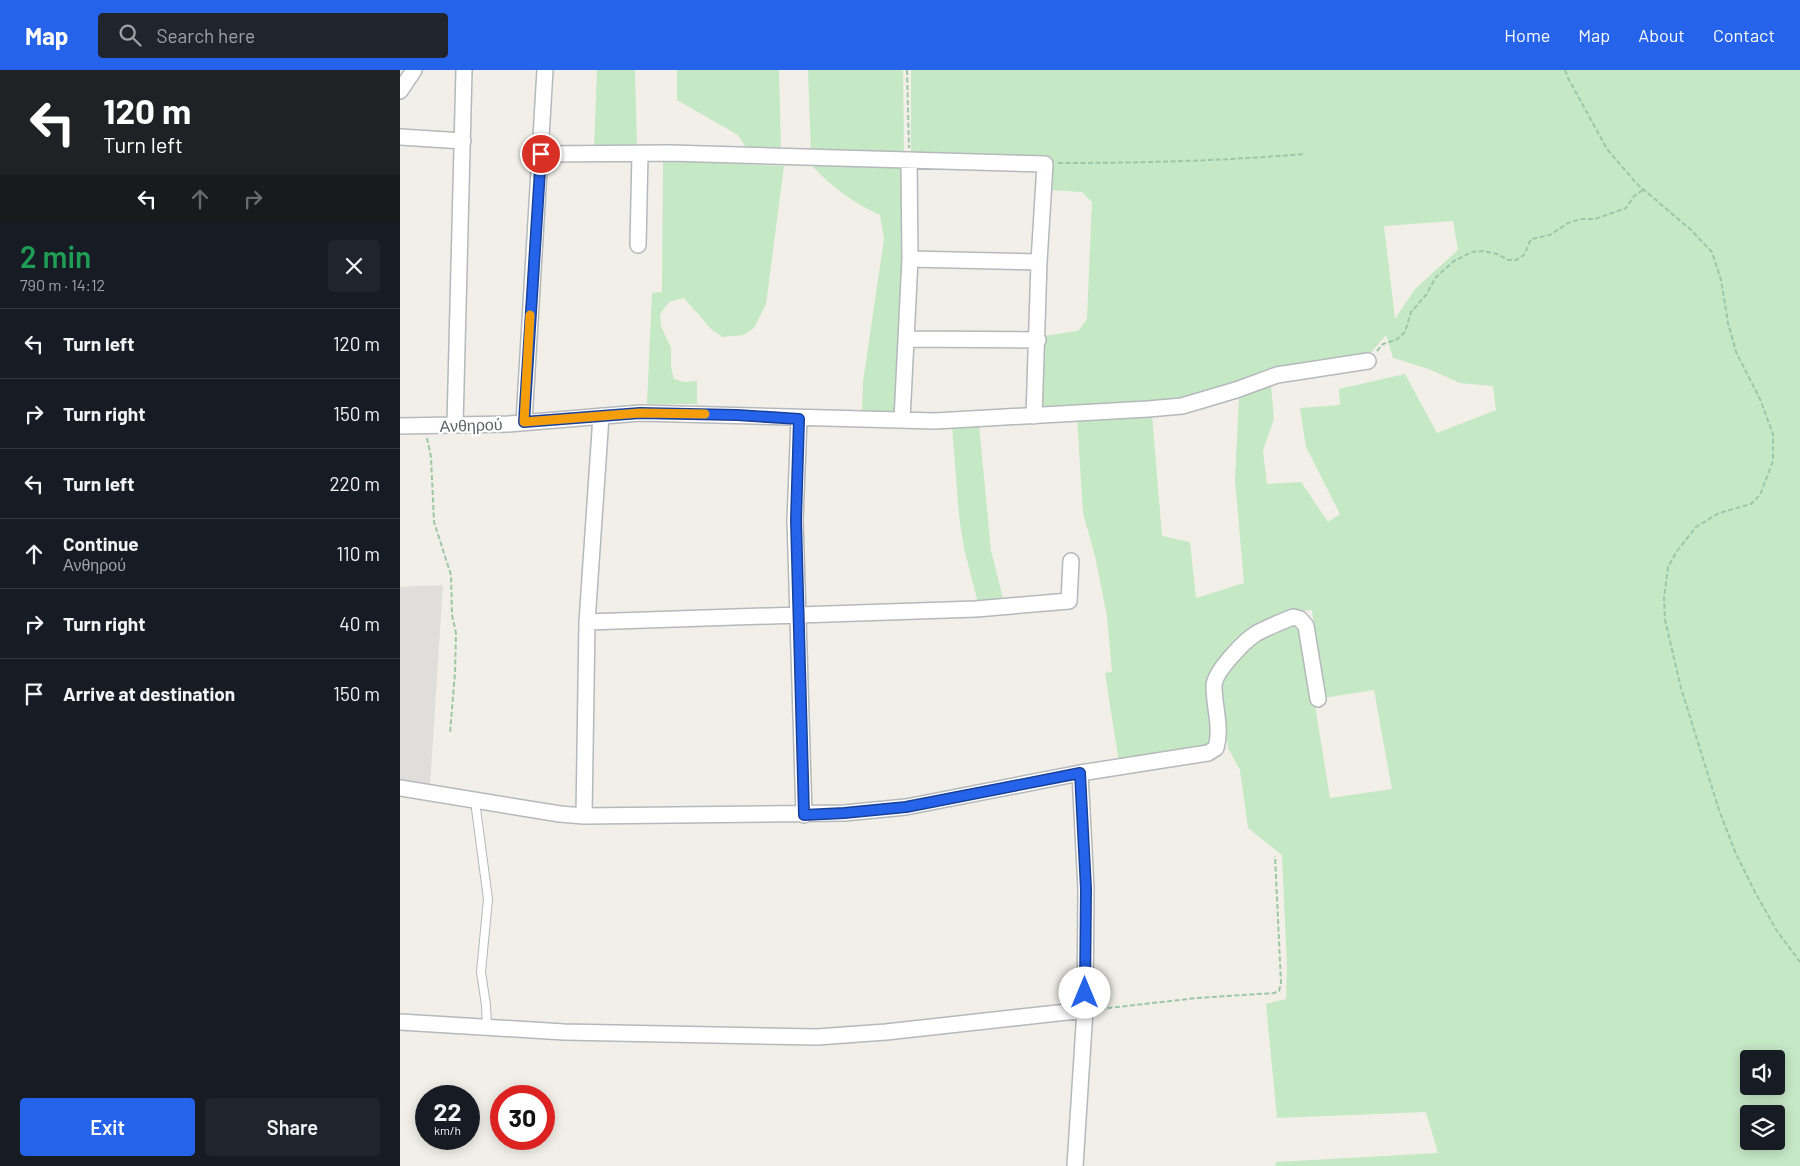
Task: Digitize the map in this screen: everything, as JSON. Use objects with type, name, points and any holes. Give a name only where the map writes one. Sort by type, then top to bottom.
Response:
[{"type":"street","points":[[400,91],[414,70]]},
{"type":"street","points":[[455,425],[464,70]]},
{"type":"street","points":[[524,422],[545,70]]},
{"type":"street","points":[[400,137],[462,141]]},
{"type":"street","points":[[541,154],[640,154],[1045,164],[1039,262],[1038,340],[1034,416]]},
{"type":"street","points":[[638,244],[640,154]]},
{"type":"street","points":[[902,420],[910,259],[909,160]]},
{"type":"street","points":[[910,259],[1039,262]]},
{"type":"street","points":[[906,340],[1038,340]]},
{"type":"street","name":"Ανθηρού","points":[[400,426],[524,422],[640,413],[737,415],[799,419],[935,421],[1034,416],[1182,406],[1236,390],[1277,375],[1368,361]]},
{"type":"street","points":[[584,816],[587,622],[601,416]]},
{"type":"street","points":[[799,419],[796,520],[804,815]]},
{"type":"street","points":[[587,622],[976,609],[1069,600],[1071,561]]},
{"type":"street","points":[[400,788],[560,814],[584,816],[767,813],[804,815],[906,807],[1080,773],[1208,752],[1216,748],[1219,738],[1214,684],[1218,673],[1246,641],[1257,633],[1293,617],[1300,619],[1306,626],[1318,700]]},
{"type":"street","points":[[1075,1166],[1085,1010],[1086,889],[1080,773]]},
{"type":"street","points":[[400,1022],[640,1035],[816,1037],[886,1032],[1085,1010]]},
{"type":"lane","points":[[475,801],[488,899],[481,972],[486,1004],[487,1028]]},
{"type":"path","points":[[907,70],[909,160]]},
{"type":"path","points":[[1565,70],[1607,149],[1643,190],[1691,230],[1712,252],[1721,280],[1728,323],[1736,352],[1760,399],[1773,434],[1773,461],[1760,496],[1751,504],[1719,513],[1707,519],[1685,538],[1668,567],[1664,605],[1668,635],[1681,688],[1719,810],[1736,854],[1756,894],[1777,931],[1800,962]]},
{"type":"path","points":[[1045,164],[1148,163],[1303,154]]},
{"type":"path","points":[[1368,361],[1384,344],[1396,340],[1405,332],[1411,312],[1426,295],[1436,277],[1454,261],[1472,252],[1483,251],[1497,254],[1508,260],[1516,260],[1524,255],[1531,239],[1550,235],[1568,223],[1581,219],[1595,219],[1626,208],[1634,196],[1643,190]]},
{"type":"path","points":[[424,426],[430,457],[434,522],[438,540],[451,575],[456,653],[450,733]]},
{"type":"path","points":[[1085,1010],[1197,998],[1274,993],[1279,990],[1281,983],[1275,856]]},
{"type":"shaded area","points":[[443,585],[430,785],[400,779],[400,587]]},
{"type":"green space","points":[[597,70],[635,70],[637,149],[594,149]]},
{"type":"green space","points":[[677,70],[779,70],[781,150],[747,149],[738,135],[677,100]]},
{"type":"green space","points":[[808,70],[903,70],[904,153],[811,154]]},
{"type":"green space","points":[[911,70],[1800,70],[1800,1166],[1275,1166],[1276,1162],[1438,1153],[1426,1112],[1277,1118],[1266,1004],[1286,999],[1287,967],[1282,855],[1248,828],[1240,770],[1228,748],[1222,684],[1226,670],[1247,645],[1221,665],[1221,746],[1119,763],[1105,673],[1112,672],[1107,616],[1095,556],[1083,513],[1077,417],[1152,415],[1162,536],[1190,542],[1196,598],[1244,583],[1235,480],[1239,397],[1271,386],[1274,419],[1263,451],[1267,484],[1301,482],[1328,522],[1340,514],[1306,447],[1300,408],[1340,405],[1339,389],[1405,374],[1437,433],[1496,410],[1493,386],[1460,383],[1429,369],[1393,358],[1386,335],[1368,356],[1178,401],[1042,410],[1043,336],[1078,331],[1087,319],[1092,202],[1082,192],[1050,190],[1052,158],[911,153]],"holes":[[[1453,221],[1458,250],[1415,289],[1395,319],[1384,226]],[[1312,610],[1323,698],[1374,690],[1392,789],[1330,798],[1303,631],[1295,625],[1285,626],[1249,644],[1290,612]]]},
{"type":"green space","points":[[663,160],[784,166],[766,304],[754,328],[743,335],[723,337],[712,330],[684,298],[669,302],[660,314],[661,326],[671,348],[671,367],[674,379],[683,382],[697,381],[697,404],[647,404],[652,293],[662,292]]},
{"type":"green space","points":[[815,165],[905,166],[908,220],[895,416],[862,414],[863,382],[884,239],[880,215],[862,206],[836,188],[813,167]]},
{"type":"green space","points":[[979,425],[991,551],[1004,602],[978,603],[964,548],[959,516],[952,426]]},
{"type":"slow traffic","points":[[530,315],[524,422],[640,413],[705,414]]},
{"type":"route","points":[[541,154],[524,422],[640,413],[737,415],[799,419],[796,520],[804,815],[906,807],[1080,773],[1086,889],[1085,993]]}]
